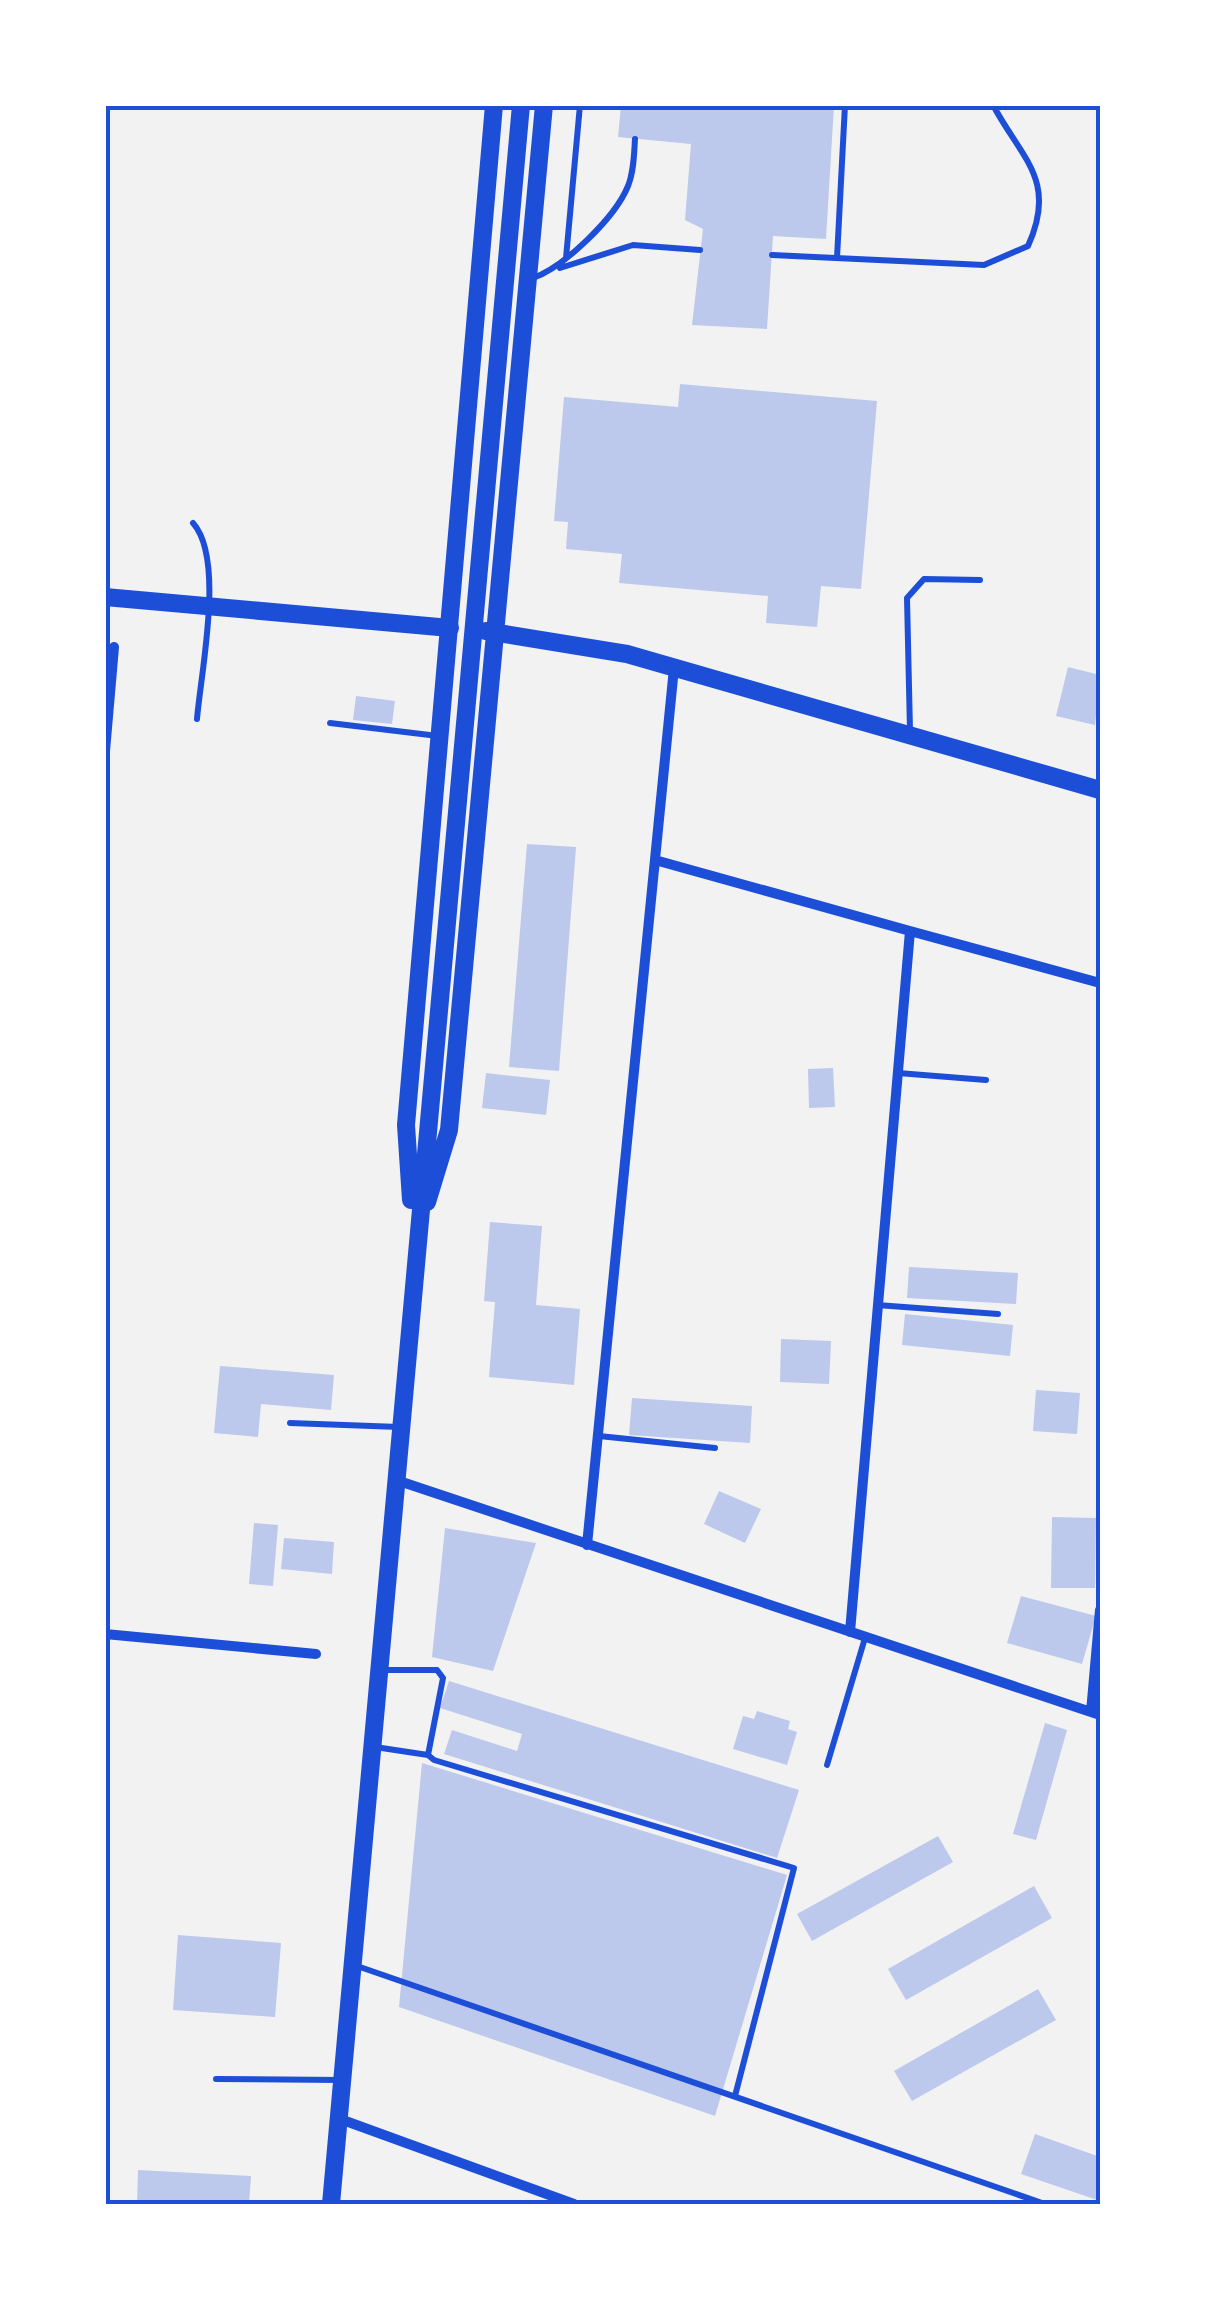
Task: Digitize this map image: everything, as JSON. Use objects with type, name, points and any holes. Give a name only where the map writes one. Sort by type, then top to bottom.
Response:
[{"type":"main road","points":[[414,1246],[406,1124],[494,105]]},
{"type":"main road","points":[[331,2204],[414,1246],[440,1011],[521,105]]},
{"type":"main road","points":[[414,1246],[448,1130],[544,105]]},
{"type":"main road","points":[[105,598],[494,632],[588,645],[1100,790]]},
{"type":"street","points":[[105,751],[114,647]]},
{"type":"street","points":[[587,1545],[674,668]]},
{"type":"street","points":[[655,860],[1100,982]]},
{"type":"street","points":[[850,1632],[910,931]]},
{"type":"street","points":[[395,1480],[1096,1714],[1100,1610]]},
{"type":"street","points":[[105,1634],[316,1654]]},
{"type":"street","points":[[340,2119],[555,2201],[574,2204]]},
{"type":"lane","points":[[566,260],[580,105]]},
{"type":"lane","points":[[837,258],[845,105]]},
{"type":"lane","points":[[772,255],[984,265],[1028,246],[1036,228],[1036,170],[993,105]]},
{"type":"lane","points":[[557,269],[619,203],[628,186],[635,139]]},
{"type":"lane","points":[[527,280],[633,245],[700,250]]},
{"type":"lane","points":[[193,523],[201,532],[209,564],[197,718]]},
{"type":"lane","points":[[910,738],[907,598],[924,579],[980,580]]},
{"type":"lane","points":[[330,722],[441,736]]},
{"type":"lane","points":[[897,1073],[986,1080]]},
{"type":"lane","points":[[876,1304],[998,1314]]},
{"type":"lane","points":[[290,1423],[399,1427]]},
{"type":"lane","points":[[597,1436],[715,1448]]},
{"type":"lane","points":[[828,1765],[866,1638]]},
{"type":"lane","points":[[379,1670],[436,1670],[443,1678],[428,1755]]},
{"type":"lane","points":[[372,1746],[428,1755],[794,1868],[734,2096]]},
{"type":"lane","points":[[351,1964],[1045,2204]]},
{"type":"lane","points":[[216,2079],[341,2080]]},
{"type":"building","points":[[621,105],[834,105],[826,239],[773,236],[767,329],[692,325],[703,229],[685,220],[691,144],[618,137]]},
{"type":"building","points":[[680,384],[877,401],[861,589],[821,586],[817,627],[766,623],[768,596],[619,583],[622,554],[566,549],[568,522],[554,521],[564,397],[678,407]]},
{"type":"building","points":[[1068,667],[1100,675],[1095,725],[1056,716]]},
{"type":"building","points":[[356,696],[395,701],[392,724],[353,720]]},
{"type":"building","points":[[527,844],[576,847],[559,1071],[509,1067]]},
{"type":"building","points":[[833,1068],[835,1107],[809,1108],[808,1069]]},
{"type":"building","points":[[486,1073],[550,1080],[546,1115],[482,1108]]},
{"type":"building","points":[[490,1222],[542,1226],[536,1305],[580,1309],[574,1385],[489,1377],[495,1302],[484,1301]]},
{"type":"building","points":[[909,1267],[1018,1273],[1016,1304],[907,1298]]},
{"type":"building","points":[[905,1314],[1013,1325],[1010,1356],[902,1345]]},
{"type":"building","points":[[781,1339],[831,1341],[829,1384],[780,1382]]},
{"type":"building","points":[[220,1366],[334,1375],[331,1410],[261,1404],[258,1437],[214,1433]]},
{"type":"building","points":[[1036,1390],[1080,1393],[1077,1434],[1033,1431]]},
{"type":"building","points":[[632,1398],[752,1406],[750,1443],[629,1435]]},
{"type":"building","points":[[719,1491],[761,1509],[745,1543],[704,1524]]},
{"type":"building","points":[[1052,1517],[1096,1518],[1095,1588],[1051,1588]]},
{"type":"building","points":[[254,1523],[278,1525],[273,1586],[249,1584]]},
{"type":"building","points":[[445,1528],[536,1543],[493,1671],[432,1657]]},
{"type":"building","points":[[284,1538],[334,1542],[332,1574],[281,1569]]},
{"type":"building","points":[[1021,1596],[1096,1616],[1082,1664],[1007,1643]]},
{"type":"building","points":[[449,1681],[799,1790],[777,1858],[444,1754],[452,1730],[517,1751],[522,1734],[440,1708]]},
{"type":"building","points":[[757,1711],[790,1721],[788,1729],[797,1732],[787,1765],[733,1749],[743,1716],[754,1719]]},
{"type":"building","points":[[1045,1723],[1067,1730],[1036,1840],[1013,1834]]},
{"type":"building","points":[[422,1763],[787,1875],[715,2116],[399,2007]]},
{"type":"building","points":[[938,1836],[953,1862],[812,1941],[797,1914]]},
{"type":"building","points":[[1034,1886],[1052,1918],[906,2000],[888,1969]]},
{"type":"building","points":[[178,1935],[281,1943],[275,2017],[173,2010]]},
{"type":"building","points":[[1038,1989],[1056,2020],[912,2101],[894,2071]]},
{"type":"building","points":[[1035,2134],[1100,2157],[1100,2201],[1021,2174]]},
{"type":"building","points":[[138,2170],[251,2176],[249,2204],[137,2204]]}]
